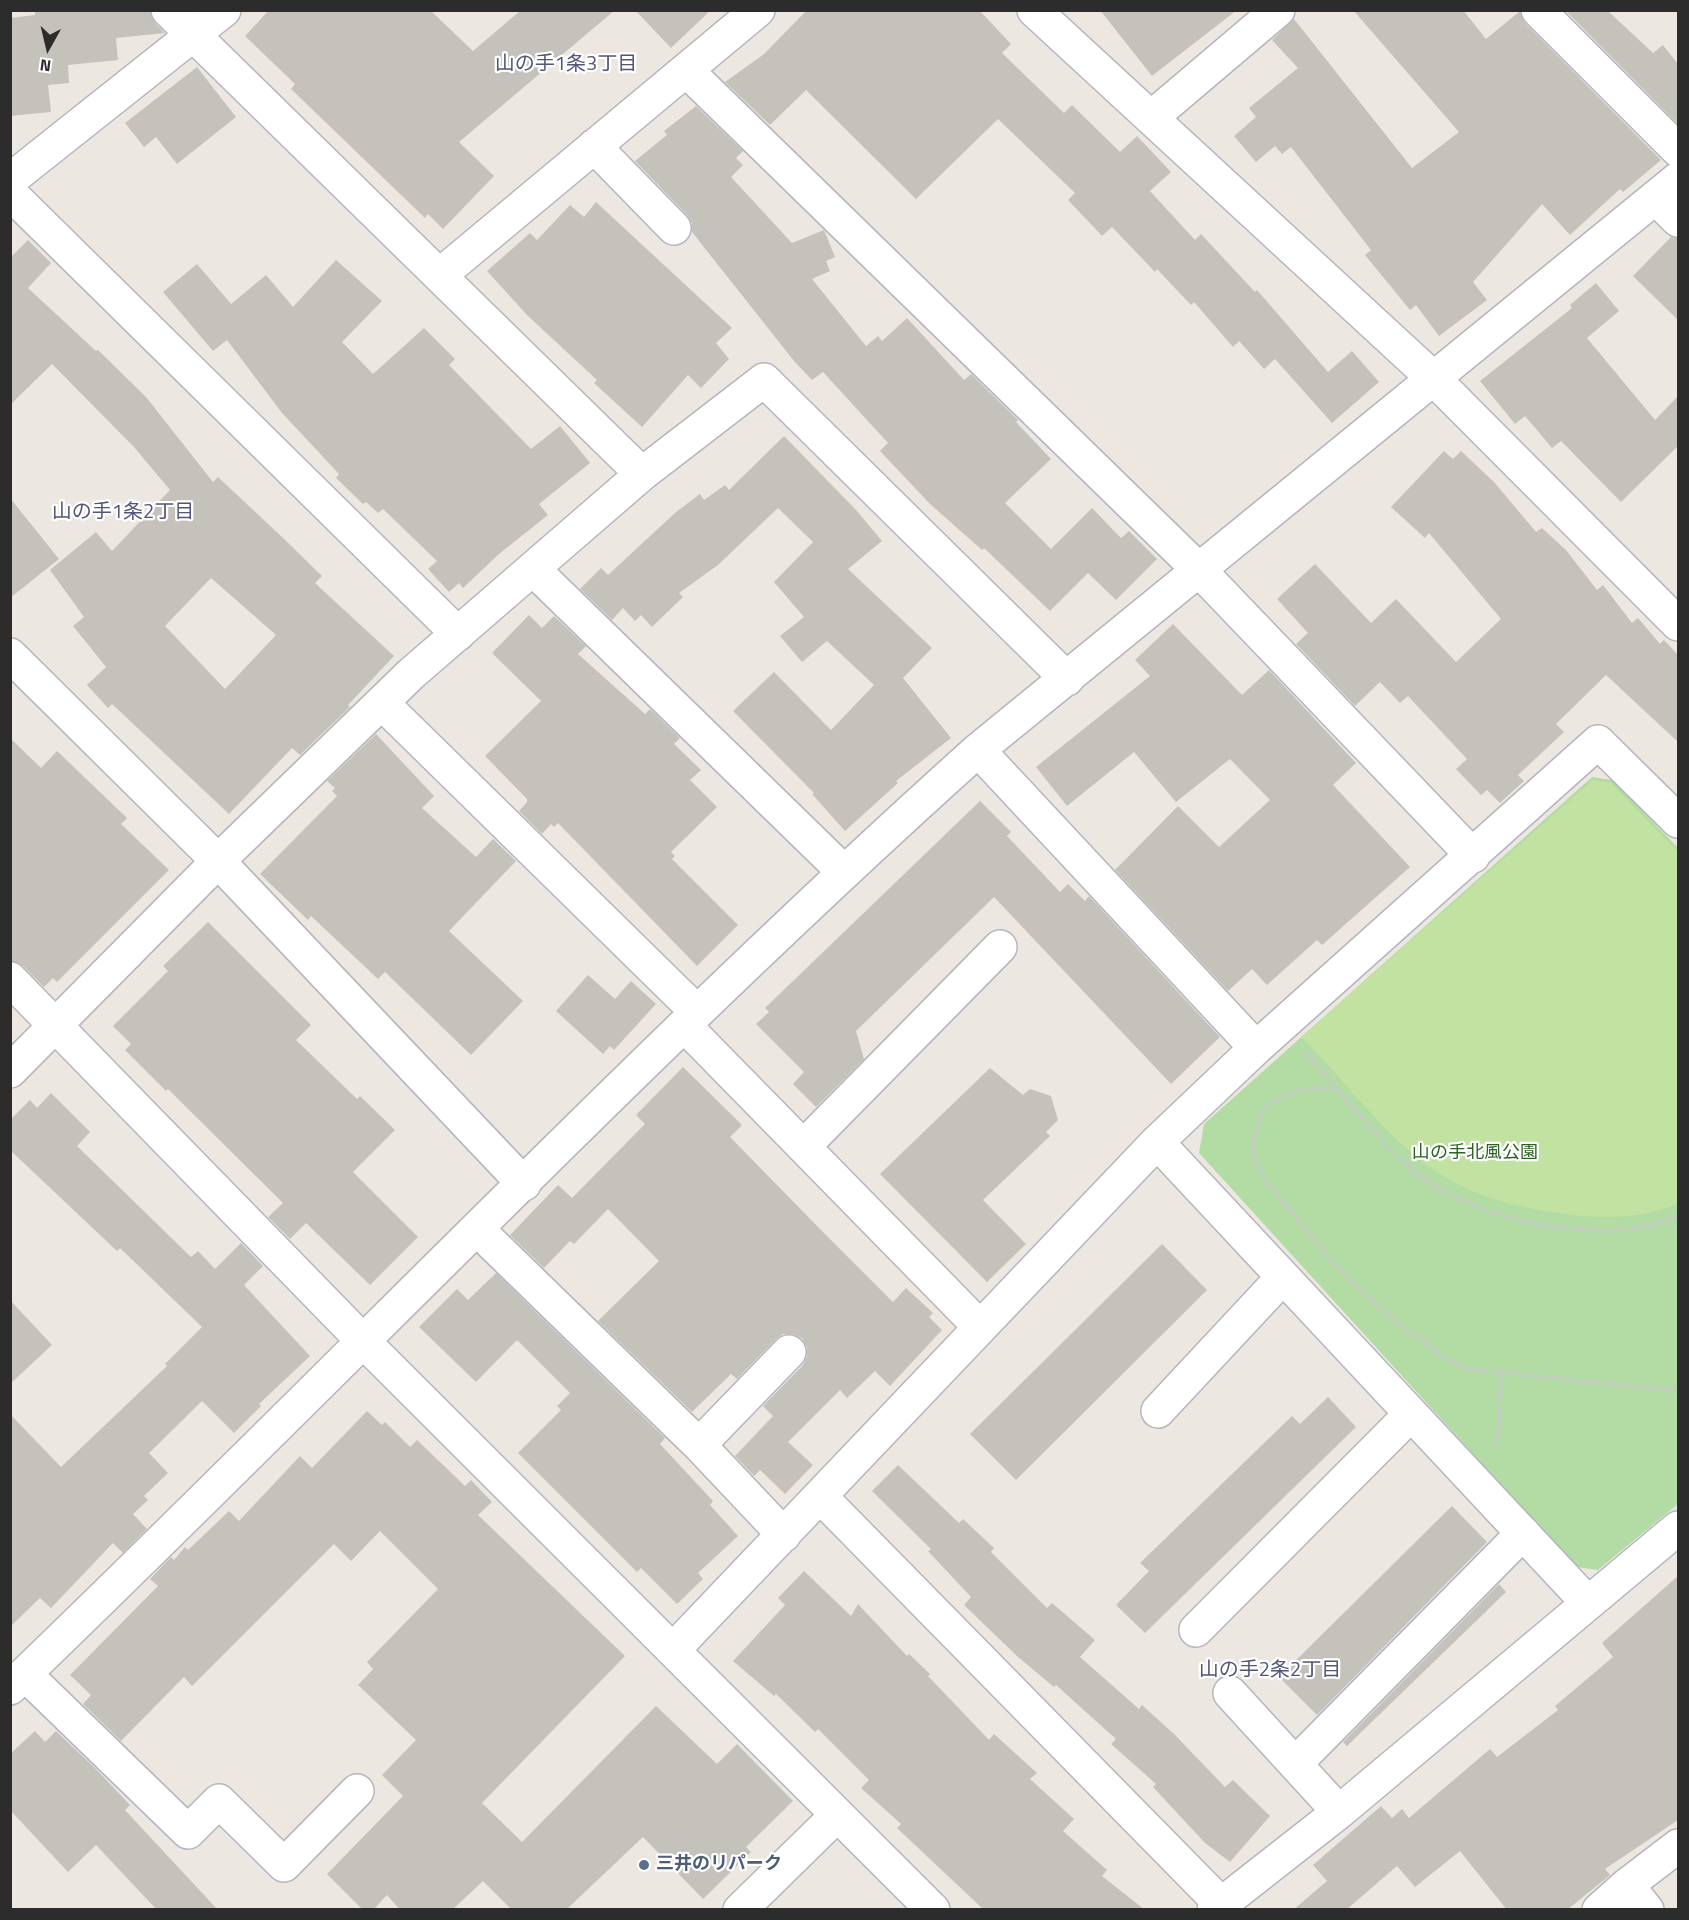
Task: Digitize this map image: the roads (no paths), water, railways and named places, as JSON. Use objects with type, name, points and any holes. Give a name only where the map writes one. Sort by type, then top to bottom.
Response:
[{"type":"street","points":[[168,10],[642,474]]},
{"type":"street","points":[[10,180],[224,10]]},
{"type":"street","points":[[440,275],[758,10]]},
{"type":"street","points":[[1034,10],[1433,378],[1678,624]]},
{"type":"street","points":[[1152,117],[1278,10]]},
{"type":"street","points":[[1538,10],[1678,150]]},
{"type":"street","points":[[686,70],[1200,571],[1473,856]]},
{"type":"street","points":[[594,146],[674,228]]},
{"type":"street","points":[[10,193],[458,634]]},
{"type":"street","points":[[357,1791],[284,1865],[219,1801],[188,1832],[18,1681],[690,1019],[844,872],[978,750],[1200,571],[1433,378],[1671,199]]},
{"type":"street","points":[[10,1071],[218,861],[411,674],[642,474],[764,380],[1067,678]]},
{"type":"street","points":[[533,569],[844,872]]},
{"type":"street","points":[[10,655],[218,861],[524,1184]]},
{"type":"street","points":[[382,704],[690,1019],[804,1146],[980,1327]]},
{"type":"street","points":[[673,1650],[1157,1142],[1256,1048],[1598,742],[1678,821]]},
{"type":"street","points":[[978,750],[1256,1048]]},
{"type":"street","points":[[804,1146],[1000,947]]},
{"type":"street","points":[[10,979],[362,1340],[933,1910]]},
{"type":"street","points":[[1157,1142],[1588,1603]]},
{"type":"street","points":[[477,1229],[699,1445],[784,1535]]},
{"type":"street","points":[[1158,1411],[1283,1277]]},
{"type":"street","points":[[699,1445],[789,1352]]},
{"type":"street","points":[[1196,1630],[1411,1414]]},
{"type":"street","points":[[820,1496],[1218,1907],[1339,1812],[1678,1528]]},
{"type":"street","points":[[1296,1763],[1522,1533]]},
{"type":"street","points":[[1230,1694],[1339,1812]]},
{"type":"street","points":[[740,1910],[837,1815]]},
{"type":"street","points":[[1599,1910],[1637,1897],[1678,1846]]},
{"type":"place","name":"三井のリパーク","points":[[644,1865]]},
{"type":"district","name":"山の手1条3丁目","points":[[566,65]]},
{"type":"district","name":"山の手1条2丁目","points":[[123,513]]},
{"type":"district","name":"山の手2条2丁目","points":[[1270,1671]]},
{"type":"park label","name":"山の手北風公園","points":[[1475,1154]]}]
